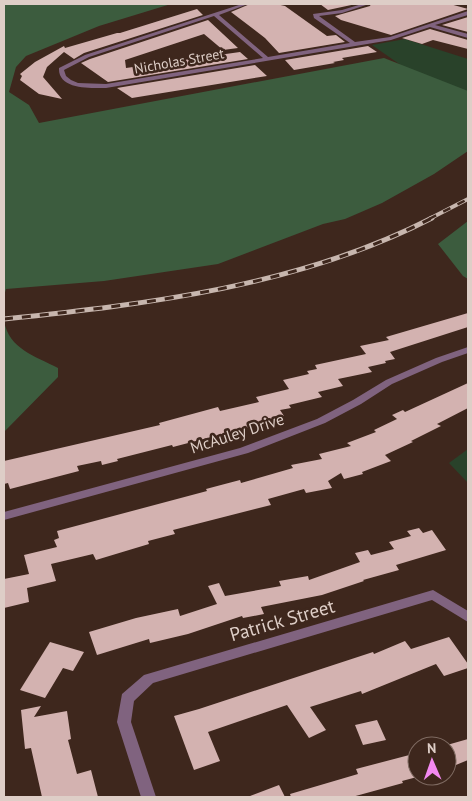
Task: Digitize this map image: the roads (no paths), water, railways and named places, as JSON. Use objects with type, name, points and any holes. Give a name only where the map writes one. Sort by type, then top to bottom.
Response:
[{"type":"street","points":[[215,14],[246,4]]},
{"type":"street","points":[[353,44],[316,17],[316,14],[342,11],[367,4]]},
{"type":"street","name":"Nicholas Street","points":[[215,14],[78,60],[60,68],[61,73],[65,79],[73,84],[106,86],[391,38],[468,13]]},
{"type":"street","points":[[215,14],[267,59]]},
{"type":"street","points":[[431,26],[468,36]]},
{"type":"street","name":"McAuley Drive","points":[[4,516],[244,451],[321,421],[389,382],[439,360],[468,350]]},
{"type":"street","name":"Patrick Street","points":[[148,797],[124,717],[127,698],[149,679],[433,595],[468,616]]},
{"type":"railway","points":[[429,219],[468,199]]},
{"type":"railway","points":[[4,319],[168,298],[277,276],[330,260],[382,241],[432,218]]}]
